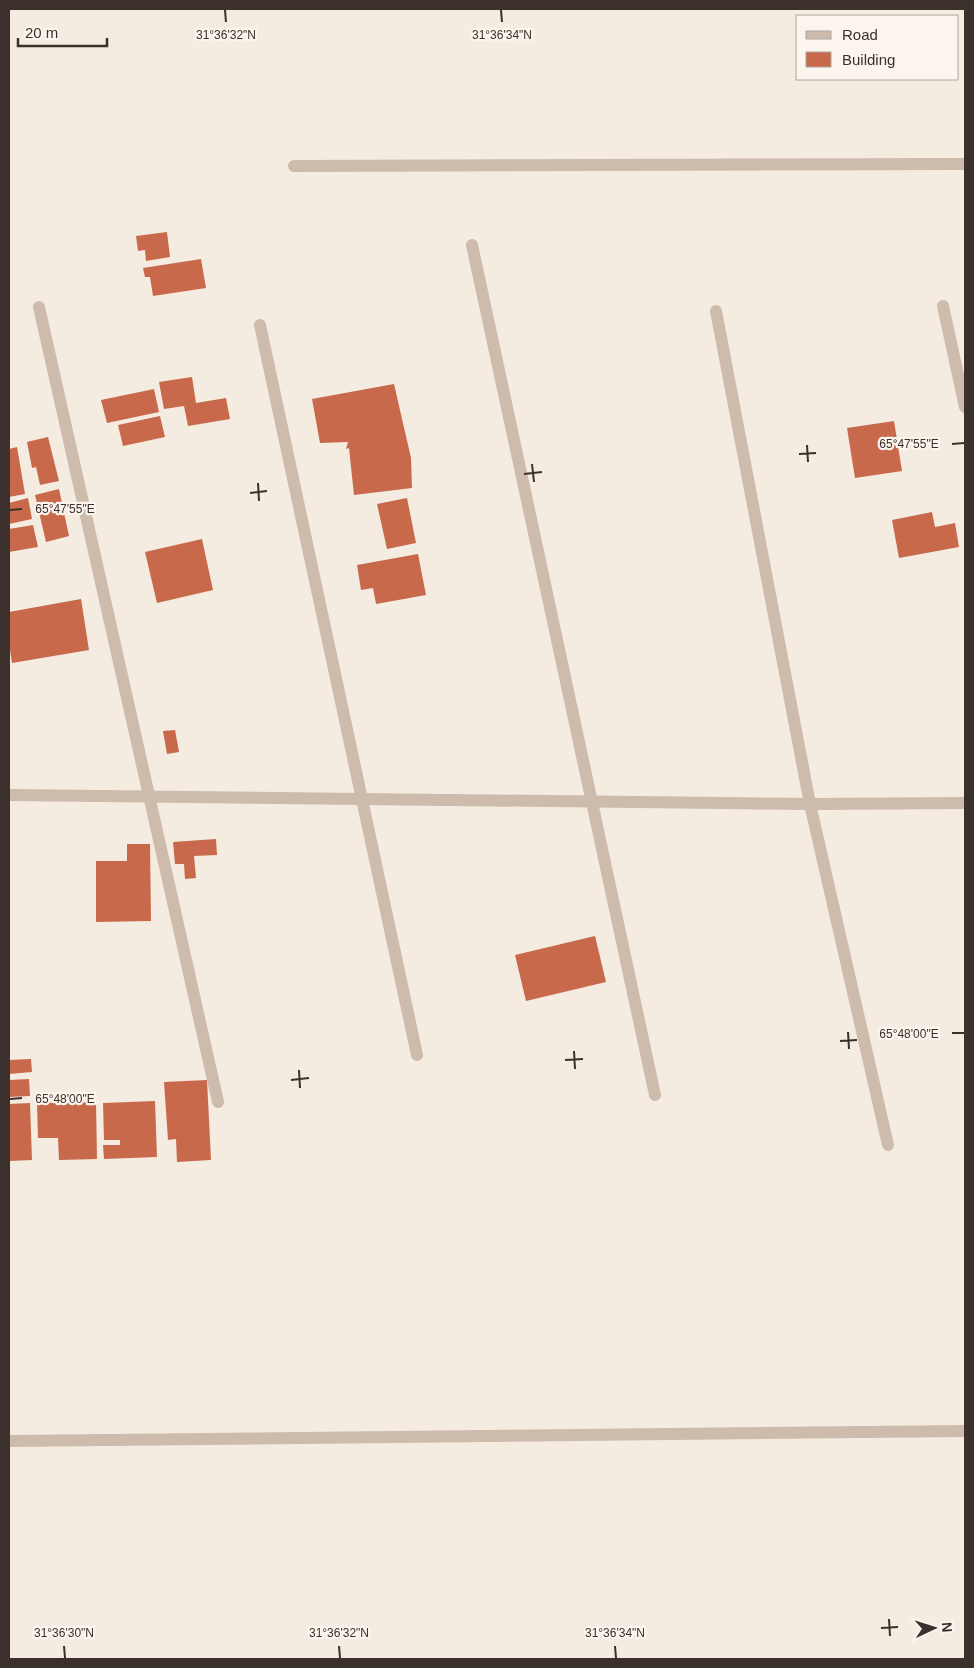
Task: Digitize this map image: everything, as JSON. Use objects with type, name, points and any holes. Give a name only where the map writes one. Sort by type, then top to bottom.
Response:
[{"type":"street","points":[[294,166],[965,164]]},
{"type":"street","points":[[472,245],[655,1095]]},
{"type":"street","points":[[942,306],[965,407]]},
{"type":"street","points":[[39,307],[218,1102]]},
{"type":"street","points":[[716,311],[810,804],[888,1144]]},
{"type":"street","points":[[260,325],[417,1055]]},
{"type":"street","points":[[9,796],[810,804],[965,803]]},
{"type":"street","points":[[9,1441],[965,1431]]},
{"type":"building","points":[[167,232],[170,257],[146,261],[145,250],[138,251],[136,236]]},
{"type":"building","points":[[201,259],[206,288],[153,296],[150,277],[145,277],[143,268]]},
{"type":"building","points":[[192,377],[196,403],[226,398],[230,419],[188,426],[184,406],[164,409],[159,382]]},
{"type":"building","points":[[394,384],[411,458],[412,488],[354,495],[349,448],[346,449],[348,442],[320,443],[312,399]]},
{"type":"building","points":[[154,389],[159,412],[107,423],[101,400]]},
{"type":"building","points":[[160,416],[165,437],[123,446],[118,425]]},
{"type":"building","points":[[894,421],[902,471],[855,478],[847,428]]},
{"type":"building","points":[[48,437],[59,481],[40,485],[36,467],[32,468],[27,442]]},
{"type":"building","points":[[17,447],[25,494],[9,497],[9,449]]},
{"type":"building","points":[[59,489],[69,536],[46,542],[35,495]]},
{"type":"building","points":[[28,498],[32,519],[9,524],[9,503]]},
{"type":"building","points":[[407,498],[416,543],[387,549],[377,504]]},
{"type":"building","points":[[932,512],[935,527],[955,523],[959,547],[899,558],[892,520]]},
{"type":"building","points":[[33,525],[38,547],[9,552],[9,529]]},
{"type":"building","points":[[202,539],[213,590],[157,603],[145,552]]},
{"type":"building","points":[[418,554],[426,595],[376,604],[373,588],[361,590],[357,565]]},
{"type":"building","points":[[81,599],[89,650],[12,663],[9,643],[9,612]]},
{"type":"building","points":[[175,730],[179,752],[167,754],[163,731]]},
{"type":"building","points":[[216,839],[217,855],[194,856],[196,878],[185,879],[184,864],[175,864],[173,842]]},
{"type":"building","points":[[127,844],[150,844],[151,921],[96,922],[96,861],[127,861]]},
{"type":"building","points":[[595,936],[606,982],[526,1001],[515,955]]},
{"type":"building","points":[[31,1059],[32,1072],[9,1074],[9,1060]]},
{"type":"building","points":[[29,1079],[30,1096],[9,1097],[9,1080]]},
{"type":"building","points":[[207,1080],[211,1160],[177,1162],[176,1139],[168,1140],[164,1082]]},
{"type":"building","points":[[155,1101],[157,1157],[104,1159],[103,1145],[120,1145],[120,1140],[104,1140],[103,1103]]},
{"type":"building","points":[[96,1102],[97,1159],[59,1160],[58,1138],[38,1138],[37,1103]]},
{"type":"building","points":[[30,1103],[32,1160],[9,1161],[9,1104]]}]
